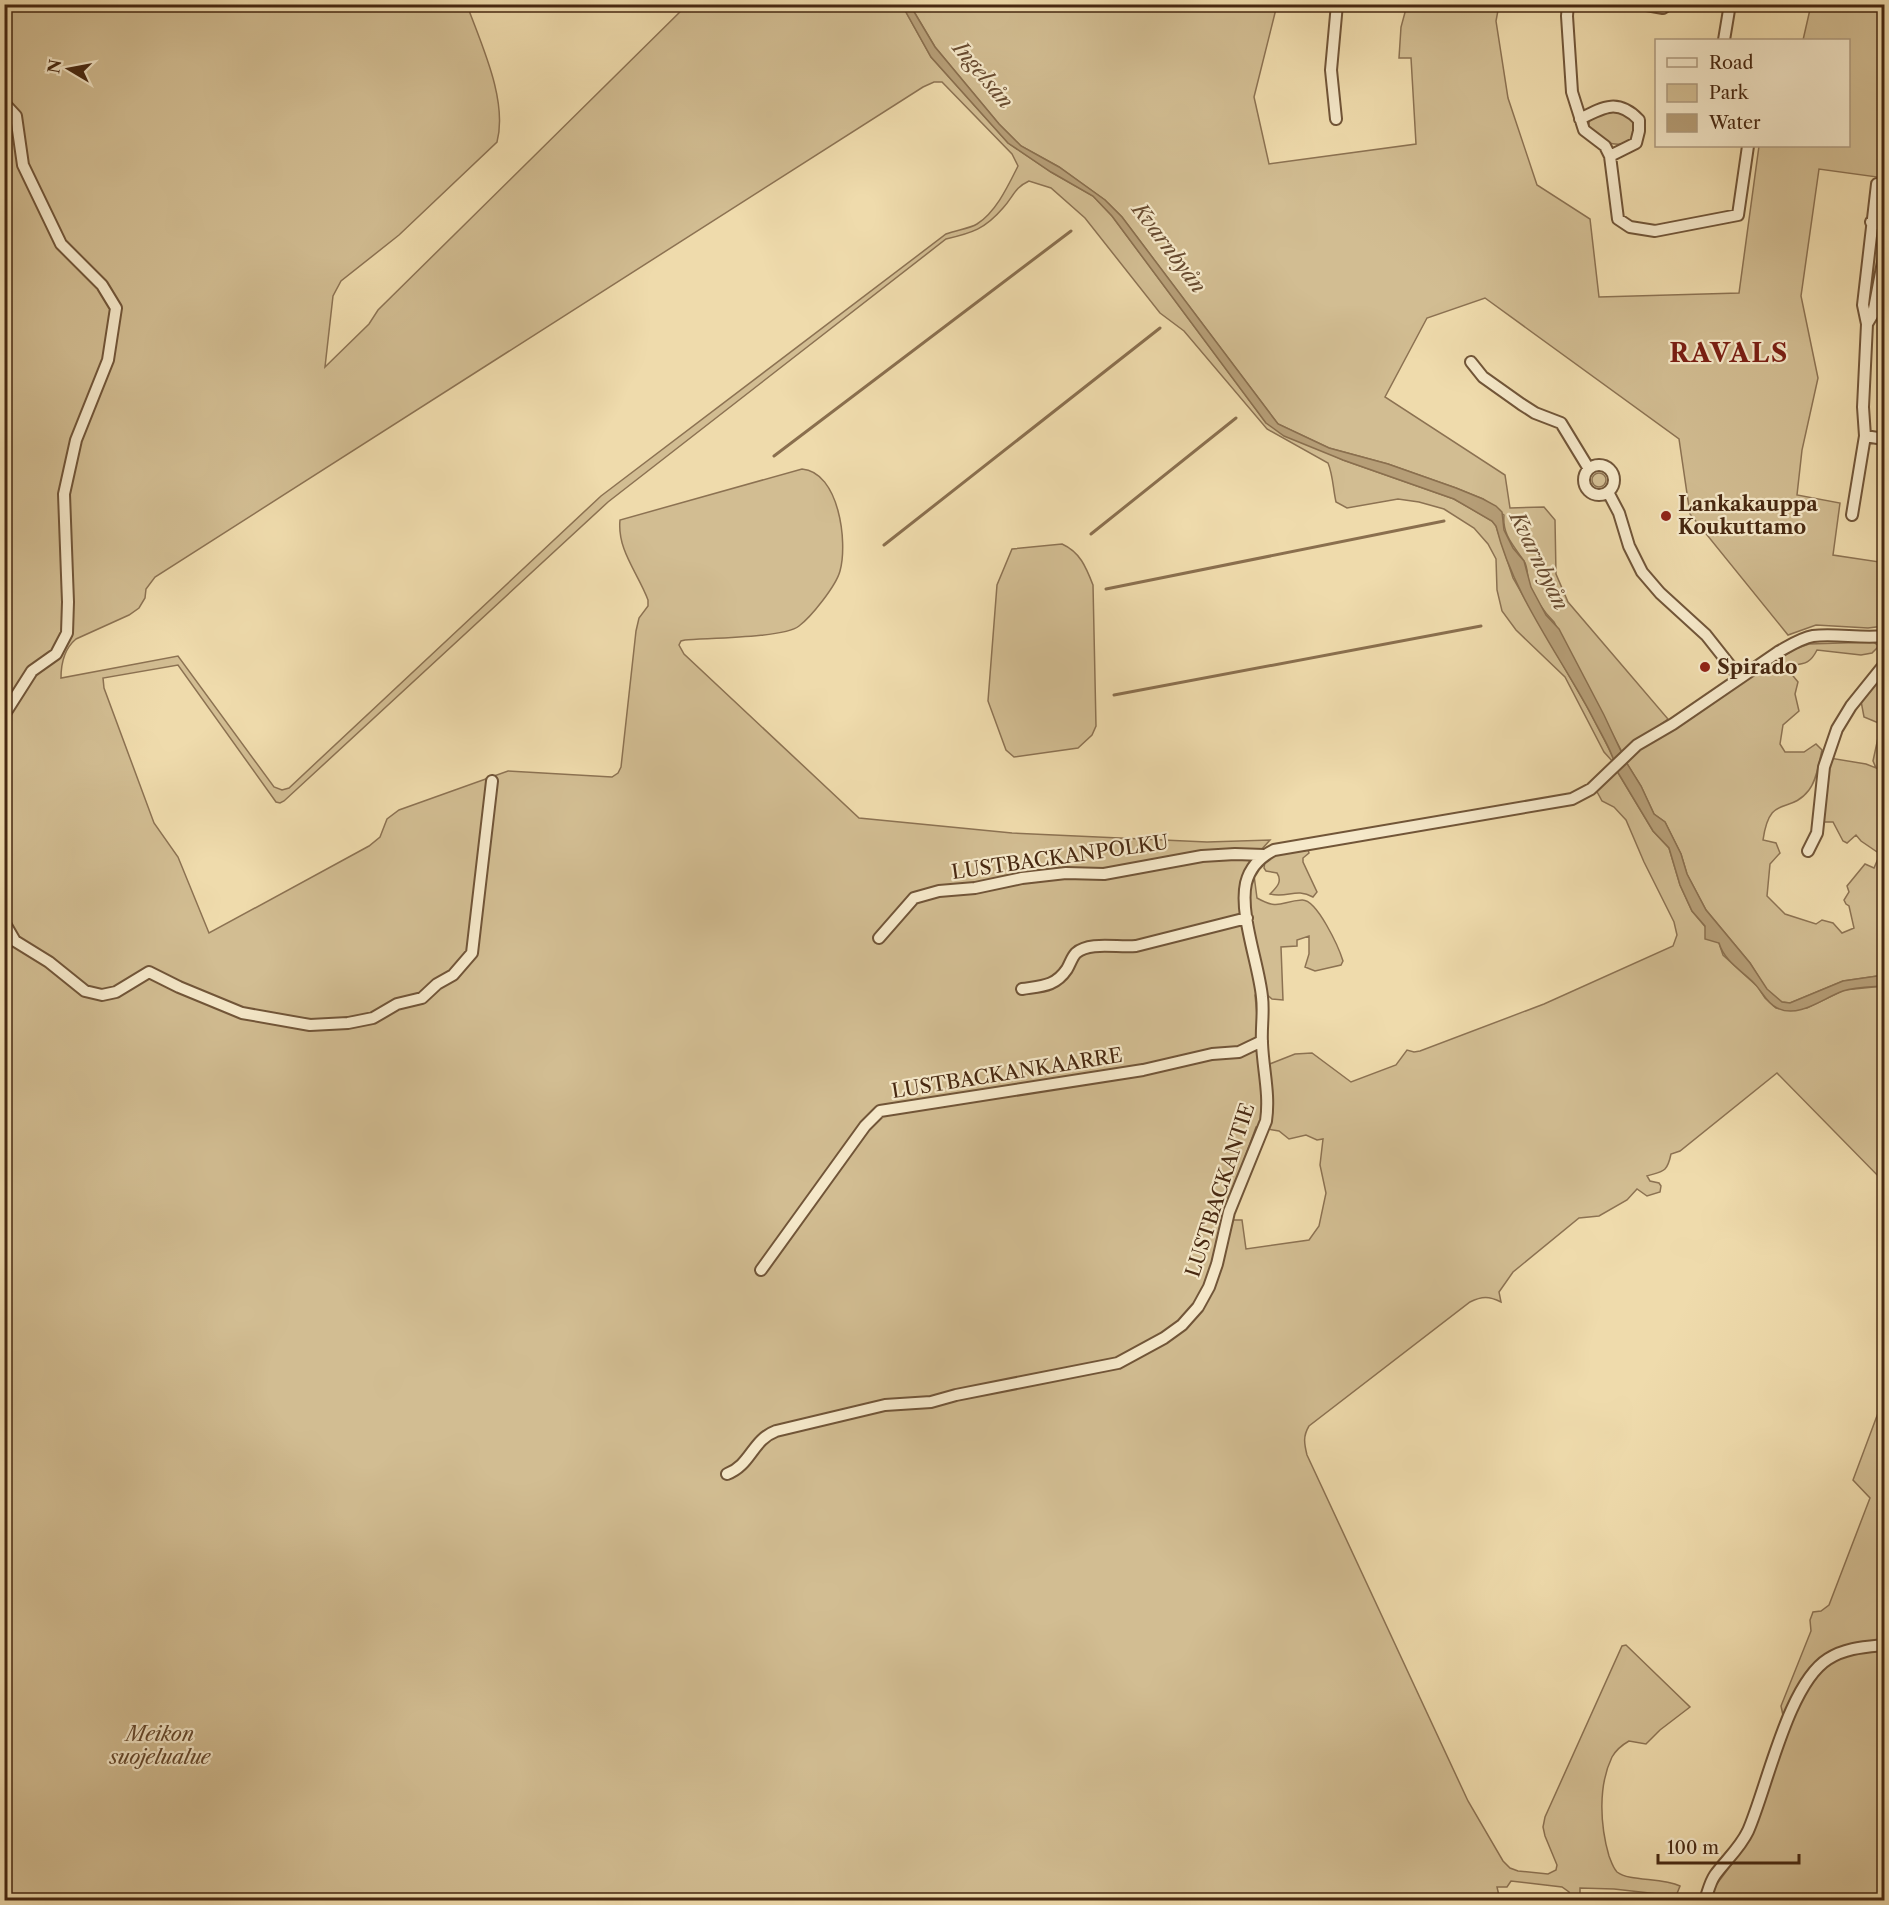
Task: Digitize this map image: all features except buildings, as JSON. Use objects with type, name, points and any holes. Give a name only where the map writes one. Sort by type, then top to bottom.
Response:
[{"type":"street","points":[[1336,119],[1331,70],[1337,4]]},
{"type":"street","points":[[1568,4],[1572,92],[1584,130],[1605,146],[1610,156],[1618,219],[1630,227],[1655,231],[1738,215],[1748,147]]},
{"type":"street","points":[[1641,4],[1663,8],[1669,4]]},
{"type":"street","points":[[1724,39],[1730,4]]},
{"type":"street","points":[[4,103],[16,116],[23,165],[61,244],[102,285],[116,308],[108,360],[76,440],[64,494],[67,633],[56,654],[32,671],[4,715]]},
{"type":"street","points":[[1580,119],[1601,108],[1613,106],[1627,110],[1640,120],[1636,143],[1610,156]]},
{"type":"street","points":[[1852,515],[1865,436],[1863,407],[1867,324],[1863,305],[1877,184]]},
{"type":"street","points":[[1871,222],[1884,225]]},
{"type":"street","points":[[1867,324],[1874,314],[1884,257]]},
{"type":"street","points":[[1471,362],[1483,377],[1521,404],[1535,413],[1560,423],[1588,469]]},
{"type":"street","points":[[1865,436],[1884,440]]},
{"type":"street","points":[[1602,465],[1611,470],[1614,484],[1608,492],[1598,495],[1589,492],[1584,483],[1588,469],[1602,465]]},
{"type":"street","points":[[1608,492],[1619,513],[1629,546],[1642,572],[1660,593],[1706,635],[1740,678]]},
{"type":"street","points":[[1264,855],[1275,850],[1572,798],[1591,789],[1627,753],[1778,652],[1810,637],[1884,636]]},
{"type":"street","points":[[1808,851],[1817,833],[1824,767],[1837,729],[1851,706],[1884,665]]},
{"type":"street","points":[[4,922],[15,940],[49,962],[85,991],[102,995],[116,992],[149,972],[242,1013],[310,1026],[348,1023],[373,1018],[397,1004],[422,998],[437,984],[453,975],[472,953],[492,781]]},
{"type":"street","name":"LUSTBACKANTIE","points":[[727,1474],[741,1467],[760,1440],[776,1431],[885,1405],[931,1402],[1118,1363],[1164,1338],[1182,1325],[1198,1307],[1209,1287],[1217,1264],[1229,1212],[1266,1120],[1268,1090],[1262,1041],[1263,998],[1247,918],[1245,893],[1246,882],[1256,862],[1264,855]]},
{"type":"street","name":"LUSTBACKANPOLKU","points":[[879,938],[914,898],[939,891],[975,888],[1022,878],[1066,873],[1104,874],[1202,856],[1264,855]]},
{"type":"street","points":[[1022,989],[1051,985],[1066,971],[1076,953],[1093,945],[1119,948],[1136,946],[1247,918]]},
{"type":"street","name":"LUSTBACKANKAARRE","points":[[761,1270],[865,1126],[880,1111],[1143,1070],[1212,1054],[1239,1052],[1262,1041]]},
{"type":"street","points":[[1705,1900],[1714,1877],[1733,1855],[1747,1832],[1783,1731],[1811,1674],[1827,1660],[1849,1649],[1884,1645]]},
{"type":"green space","name":"Meikon suojelualue","points":[[5,5],[467,5],[486,54],[496,90],[499,108],[497,142],[399,235],[341,281],[333,296],[325,367],[369,324],[378,310],[687,5],[902,5],[931,57],[1008,143],[1051,172],[1093,196],[1112,216],[1266,423],[1343,460],[1454,499],[1492,521],[1496,526],[1513,578],[1615,760],[1613,762],[1604,752],[1565,677],[1516,630],[1502,611],[1497,590],[1496,559],[1488,544],[1474,528],[1444,509],[1419,502],[1398,499],[1347,508],[1336,502],[1328,463],[1267,429],[1184,331],[1160,313],[1085,218],[1051,188],[1029,181],[1017,189],[990,221],[971,232],[946,239],[608,502],[284,801],[276,802],[178,665],[103,678],[104,688],[154,823],[178,857],[209,933],[369,846],[380,837],[387,819],[399,810],[508,771],[612,777],[621,767],[636,631],[639,618],[648,606],[644,590],[625,551],[620,520],[802,469],[815,473],[825,482],[838,510],[843,543],[840,571],[834,585],[810,616],[791,630],[745,637],[685,640],[679,645],[684,654],[859,818],[1012,833],[1207,842],[1270,840],[1252,860],[1257,898],[1276,905],[1302,900],[1308,902],[1327,925],[1343,961],[1341,965],[1315,971],[1305,967],[1309,954],[1309,936],[1297,940],[1297,946],[1281,947],[1283,1000],[1272,999],[1265,993],[1255,995],[1262,1067],[1295,1054],[1312,1053],[1351,1082],[1396,1065],[1407,1050],[1420,1051],[1544,1004],[1673,946],[1677,935],[1674,922],[1626,820],[1614,807],[1602,801],[1595,788],[1617,771],[1653,831],[1669,848],[1680,885],[1692,911],[1719,943],[1723,955],[1758,987],[1765,998],[1776,1008],[1807,1008],[1844,990],[1884,986],[1884,1182],[1777,1073],[1680,1151],[1671,1154],[1664,1170],[1647,1176],[1650,1181],[1659,1183],[1660,1192],[1647,1196],[1637,1189],[1627,1200],[1599,1216],[1579,1218],[1513,1272],[1499,1292],[1501,1302],[1486,1298],[1470,1302],[1309,1426],[1305,1443],[1307,1455],[1468,1801],[1503,1861],[1510,1868],[1548,1874],[1556,1870],[1557,1865],[1543,1827],[1545,1817],[1622,1646],[1626,1645],[1690,1707],[1646,1744],[1629,1741],[1617,1750],[1607,1768],[1602,1806],[1602,1819],[1609,1856],[1617,1872],[1630,1877],[1673,1883],[1680,1886],[1676,1896],[1614,1889],[1580,1888],[1580,1900],[1572,1900],[1569,1892],[1562,1887],[1511,1881],[1507,1887],[1497,1887],[1500,1900],[5,1900]],"holes":[[[934,82],[942,82],[1012,154],[1018,166],[990,213],[974,226],[946,234],[601,496],[289,788],[282,790],[274,787],[178,656],[61,678],[64,657],[72,643],[139,608],[145,598],[146,589],[155,577]],[[1256,1127],[1279,1131],[1289,1139],[1306,1135],[1317,1140],[1323,1139],[1320,1165],[1326,1193],[1319,1226],[1309,1240],[1246,1249],[1242,1220],[1222,1220]]]},
{"type":"green space","points":[[910,5],[1277,5],[1254,97],[1269,164],[1416,144],[1411,58],[1399,58],[1401,27],[1407,5],[1499,5],[1496,21],[1508,98],[1537,185],[1590,219],[1599,297],[1739,293],[1759,147],[1850,147],[1850,39],[1803,39],[1811,5],[1884,5],[1884,178],[1819,169],[1801,296],[1818,378],[1802,450],[1797,495],[1840,503],[1833,555],[1879,562],[1884,527],[1884,626],[1868,628],[1816,625],[1788,635],[1690,514],[1679,439],[1485,298],[1427,318],[1385,397],[1505,475],[1510,508],[1544,507],[1555,520],[1556,574],[1568,602],[1668,719],[1622,752],[1554,622],[1534,594],[1525,563],[1505,529],[1504,515],[1483,499],[1456,488],[1388,464],[1329,448],[1278,424],[1122,217],[1105,200],[1059,167],[1021,146],[999,124],[935,47]]},
{"type":"green space","points":[[1615,110],[1631,116],[1635,124],[1631,142],[1612,144],[1588,129],[1590,118]]},
{"type":"green space","points":[[1877,227],[1884,228],[1884,233],[1872,309],[1867,308]]},
{"type":"green space","points":[[1596,473],[1602,473],[1606,480],[1602,487],[1596,487],[1592,483],[1592,477]]},
{"type":"green space","points":[[1062,544],[1078,556],[1093,585],[1096,726],[1092,735],[1078,748],[1014,757],[1006,750],[988,701],[997,585],[1012,549]]},
{"type":"green space","points":[[1873,642],[1879,646],[1872,653],[1861,655],[1817,650],[1810,660],[1793,665],[1789,671],[1798,682],[1795,694],[1799,711],[1783,725],[1780,744],[1785,752],[1804,752],[1816,744],[1822,750],[1812,786],[1802,798],[1775,810],[1766,825],[1763,840],[1776,843],[1780,853],[1770,864],[1767,896],[1785,914],[1816,924],[1822,920],[1833,923],[1842,933],[1854,928],[1849,906],[1844,900],[1849,892],[1847,886],[1865,864],[1874,868],[1880,854],[1856,835],[1847,843],[1843,841],[1833,822],[1821,822],[1830,758],[1876,768],[1873,761],[1881,724],[1864,717],[1861,701],[1884,671],[1884,975],[1843,981],[1790,1003],[1782,1002],[1766,989],[1750,963],[1706,910],[1687,874],[1681,854],[1665,822],[1654,814],[1641,786],[1626,762],[1637,750],[1795,649],[1809,644]]},
{"type":"green space","points":[[1308,850],[1309,853],[1303,858],[1303,862],[1317,892],[1313,897],[1302,893],[1270,894],[1278,885],[1279,876],[1277,873],[1266,871],[1265,861],[1276,855]]},
{"type":"green space","points":[[1884,1397],[1884,1641],[1876,1649],[1884,1653],[1884,1900],[1710,1900],[1716,1885],[1740,1853],[1757,1821],[1787,1734],[1781,1706],[1811,1631],[1810,1620],[1813,1612],[1821,1611],[1829,1605],[1870,1498],[1853,1480]]},
{"type":"water","points":[[902,5],[910,5],[935,47],[999,124],[1021,146],[1059,167],[1105,200],[1122,217],[1278,424],[1329,448],[1388,464],[1456,488],[1483,499],[1502,512],[1504,530],[1513,548],[1524,561],[1531,587],[1546,615],[1559,629],[1654,814],[1665,822],[1681,854],[1687,874],[1706,910],[1750,963],[1767,989],[1782,1002],[1790,1003],[1843,981],[1884,975],[1884,986],[1848,990],[1802,1009],[1785,1011],[1770,1003],[1755,984],[1728,959],[1719,943],[1705,939],[1705,926],[1692,911],[1680,885],[1669,848],[1653,831],[1617,771],[1610,750],[1592,716],[1525,600],[1492,521],[1454,499],[1343,460],[1284,436],[1266,423],[1112,216],[1093,196],[1051,172],[1008,143],[931,57]]},
{"type":"waterway","points":[[774,456],[1071,231]]},
{"type":"waterway","points":[[884,545],[1160,328]]},
{"type":"waterway","points":[[1091,534],[1236,418]]},
{"type":"waterway","points":[[1106,589],[1444,521]]},
{"type":"waterway","points":[[1114,695],[1481,626]]},
{"type":"place","name":"Lankakauppa Koukuttamo","points":[[1666,516]]},
{"type":"place","name":"Spirado","points":[[1705,667]]},
{"type":"district","name":"RAVALS","points":[[1729,353]]},
{"type":"water label","name":"Ingelsån","points":[[983,75]]},
{"type":"water label","name":"Kvarnbyån","points":[[1169,248]]},
{"type":"water label","name":"Kvarnbyån","points":[[1539,561]]}]
